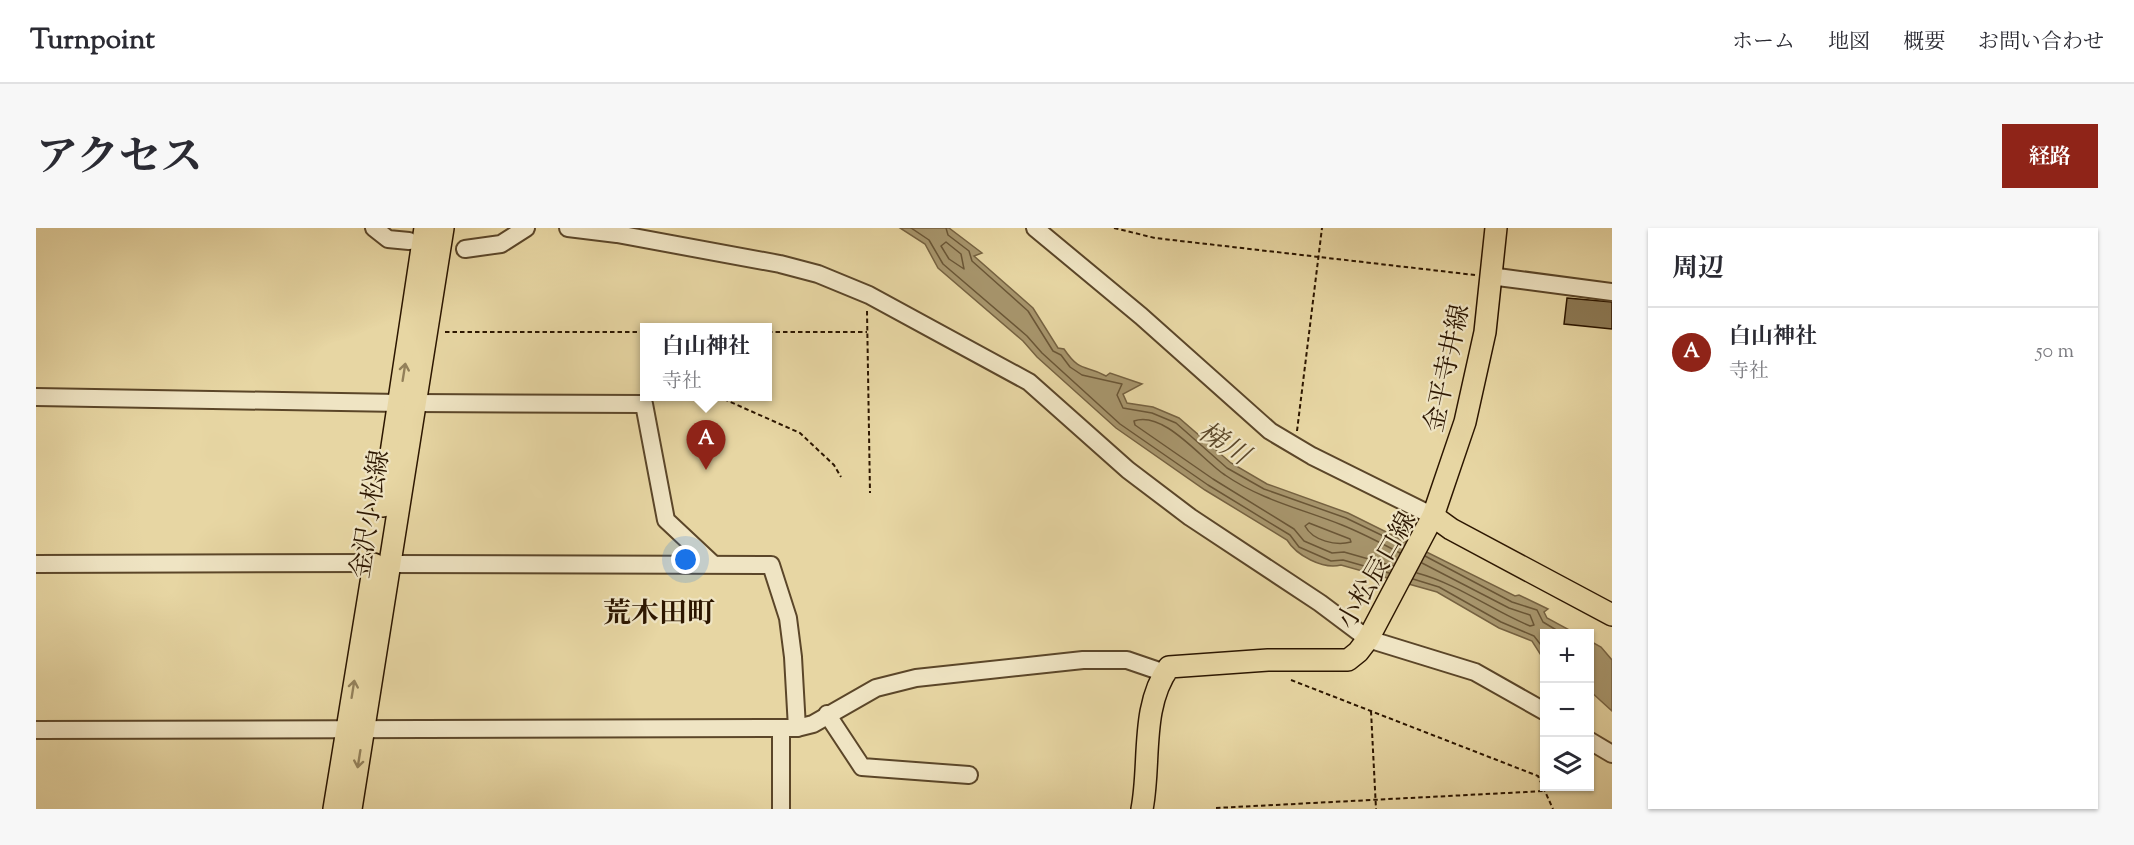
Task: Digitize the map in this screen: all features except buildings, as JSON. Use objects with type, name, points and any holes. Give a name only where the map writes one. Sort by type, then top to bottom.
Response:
[{"type":"main road","name":"金沢小松線","points":[[334,809],[355,730],[428,265],[443,228]]},
{"type":"main road","name":"金平寺井線","points":[[1432,518],[1465,422],[1477,374],[1485,332],[1496,228]]},
{"type":"main road","name":"金沢小松線","points":[[417,235],[428,265]]},
{"type":"main road","name":"小松辰口線","points":[[1165,673],[1169,667],[1177,665],[1348,660],[1358,652],[1369,636],[1432,518],[1612,615]]},
{"type":"main road","points":[[1142,809],[1151,713],[1165,673]]},
{"type":"main road","name":"金沢小松線","points":[[351,809],[355,730]]},
{"type":"street","points":[[374,228],[388,239],[417,235]]},
{"type":"street","points":[[465,249],[501,244],[526,228]]},
{"type":"street","points":[[568,228],[617,234],[780,264],[818,274],[869,294],[940,336],[1029,382],[1128,470],[1190,518],[1369,636],[1475,672],[1540,708]]},
{"type":"street","points":[[1035,228],[1141,316],[1270,430],[1295,446],[1432,518]]},
{"type":"street","points":[[1490,276],[1612,292]]},
{"type":"street","points":[[36,397],[644,404],[666,520],[714,564]]},
{"type":"street","points":[[36,564],[771,565],[788,618],[793,657],[781,809]]},
{"type":"street","points":[[36,730],[789,728],[813,724],[876,688],[916,678],[1047,662],[1127,660],[1165,673]]},
{"type":"street","points":[[827,714],[862,767],[969,775]]},
{"type":"street","points":[[1594,743],[1612,754]]},
{"type":"path","points":[[1114,228],[1155,238],[1490,276]]},
{"type":"path","points":[[1295,446],[1322,228]]},
{"type":"path","points":[[867,311],[870,493]]},
{"type":"path","points":[[445,332],[640,332]]},
{"type":"path","points":[[772,332],[867,332]]},
{"type":"path","points":[[728,401],[800,433],[834,465],[841,477]]},
{"type":"path","points":[[1291,680],[1538,776],[1554,809]]},
{"type":"path","points":[[1371,711],[1376,809]]},
{"type":"path","points":[[1216,808],[1545,792]]},
{"type":"water","points":[[900,228],[949,228],[982,253],[974,256],[1033,308],[1058,348],[1064,349],[1075,362],[1106,376],[1110,373],[1142,384],[1123,394],[1127,403],[1153,407],[1179,418],[1231,463],[1267,484],[1348,513],[1515,596],[1519,595],[1548,609],[1544,612],[1547,618],[1568,629],[1540,629],[1540,654],[1532,641],[1499,628],[1437,592],[1341,565],[1318,563],[1303,556],[1287,540],[1205,490],[1116,428],[1037,357],[1023,341],[938,268],[925,244]]},
{"type":"water","points":[[1594,643],[1601,647],[1612,660],[1612,711],[1594,695]]},
{"type":"place","name":"白山神社","points":[[706,470]]},
{"type":"district","name":"荒木田町","points":[[659,612]]},
{"type":"water label","name":"梯川","points":[[1224,443]]}]
